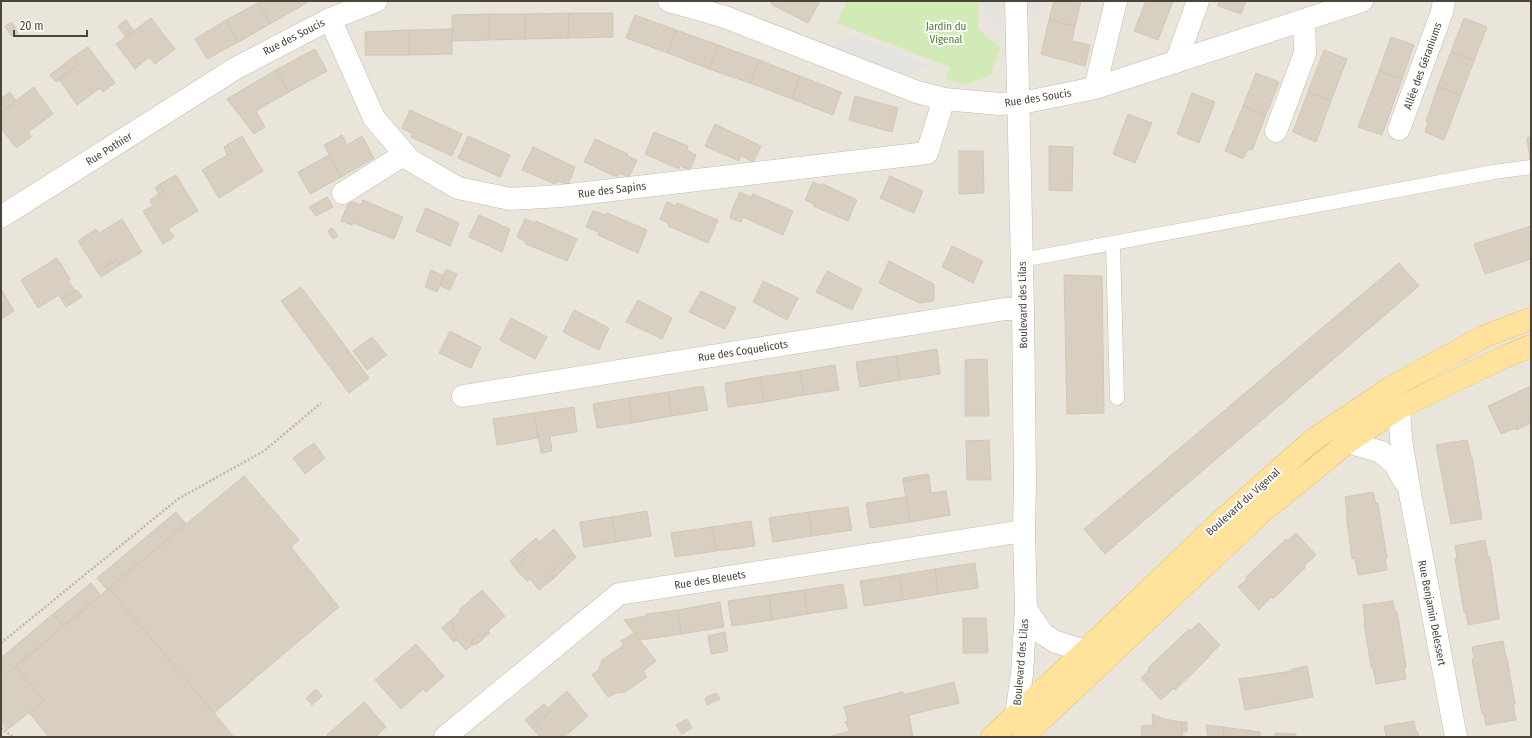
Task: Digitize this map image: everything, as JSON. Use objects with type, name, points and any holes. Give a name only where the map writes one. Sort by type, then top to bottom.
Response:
[{"type":"main road","name":"Boulevard du Vigenal","points":[[992,737],[1085,651],[1220,522],[1313,440],[1390,388],[1485,336],[1531,319]]},
{"type":"main road","name":"Boulevard du Vigenal","points":[[1023,737],[1262,512],[1348,442],[1399,408],[1504,357],[1531,346]]},
{"type":"street","name":"Rue des Soucis","points":[[217,82],[254,58],[330,19],[376,1]]},
{"type":"street","name":"Rue des Soucis","points":[[669,1],[725,17],[917,92],[944,98],[1000,104],[1032,101],[1095,88],[1362,1]]},
{"type":"street","name":"Boulevard des Lilas","points":[[1016,1],[1024,309],[1024,530],[1026,609],[1022,674],[1016,715]]},
{"type":"street","points":[[1095,88],[1116,1]]},
{"type":"street","points":[[1176,62],[1198,1]]},
{"type":"street","name":"Allée des Géraniums","points":[[1399,130],[1442,12],[1444,1]]},
{"type":"street","name":"Rue des Sapins","points":[[330,19],[374,118],[410,160],[458,188],[510,199],[561,196],[927,153],[944,98]]},
{"type":"street","points":[[1276,131],[1305,53],[1304,20]]},
{"type":"street","name":"Rue Pothier","points":[[1,217],[217,82]]},
{"type":"street","points":[[343,193],[405,154]]},
{"type":"street","name":"Rue des Coquelicots","points":[[463,396],[997,311],[1024,309]]},
{"type":"street","name":"Rue Benjamin Delessert","points":[[1399,408],[1401,440],[1409,488],[1456,737]]},
{"type":"street","name":"Rue Benjamin Delessert","points":[[1348,442],[1381,452],[1394,463],[1409,488]]},
{"type":"street","name":"Rue des Bleuets","points":[[445,737],[619,594],[1024,530]]},
{"type":"street","name":"Boulevard des Lilas","points":[[1026,609],[1043,634],[1056,642],[1085,651]]},
{"type":"lane","points":[[1022,260],[1494,172],[1531,167]]},
{"type":"lane","points":[[1112,244],[1116,398]]},
{"type":"path","points":[[1,643],[178,499],[264,451],[321,403]]},
{"type":"path","points":[[1,728],[13,737]]},
{"type":"shaded area","points":[[1,1],[1531,1],[1531,737],[1,737]]},
{"type":"shaded area","points":[[983,1],[1000,1],[1001,33],[984,17]]},
{"type":"shaded area","points":[[1016,1],[1042,1],[1042,16],[1017,13]]},
{"type":"shaded area","points":[[854,35],[929,65],[909,76],[832,47]]},
{"type":"green space","name":"Jardin du Vigenal","points":[[847,1],[978,1],[978,29],[1000,48],[990,75],[965,85],[946,79],[950,67],[837,23]]},
{"type":"building","points":[[261,1],[298,1],[301,6],[270,24],[258,3]]},
{"type":"building","points":[[298,1],[309,1],[301,6]]},
{"type":"building","points":[[772,1],[820,1],[808,23],[771,4]]},
{"type":"building","points":[[1054,1],[1081,1],[1075,26],[1049,20]]},
{"type":"building","points":[[1146,1],[1173,1],[1158,40],[1134,31]]},
{"type":"building","points":[[1219,1],[1246,1],[1241,14],[1218,6]]},
{"type":"building","points":[[258,3],[270,24],[238,42],[226,20]]},
{"type":"building","points":[[569,13],[613,13],[613,37],[568,38]]},
{"type":"building","points":[[569,13],[568,38],[525,39],[525,14]]},
{"type":"building","points":[[489,14],[525,14],[525,39],[489,40]]},
{"type":"building","points":[[489,14],[489,40],[452,41],[452,15]]},
{"type":"building","points":[[635,15],[676,30],[668,53],[626,38]]},
{"type":"building","points":[[151,18],[175,49],[155,64],[149,57],[135,69],[116,44]]},
{"type":"building","points":[[1464,18],[1487,27],[1474,61],[1451,52]]},
{"type":"building","points":[[126,20],[134,31],[126,37],[118,26]]},
{"type":"building","points":[[226,20],[238,42],[207,59],[195,39]]},
{"type":"building","points":[[1049,20],[1075,26],[1072,41],[1090,45],[1085,66],[1041,54]]},
{"type":"building","points":[[12,22],[18,33],[11,36],[5,26]]},
{"type":"building","points":[[452,29],[452,54],[409,55],[409,30]]},
{"type":"building","points":[[409,30],[409,55],[365,55],[365,32]]},
{"type":"building","points":[[676,30],[718,45],[709,69],[668,53]]},
{"type":"building","points":[[1391,37],[1414,45],[1402,79],[1379,71]]},
{"type":"building","points":[[718,45],[759,60],[750,83],[709,69]]},
{"type":"building","points":[[88,47],[115,83],[103,92],[100,88],[77,105],[59,79],[78,65],[73,57]]},
{"type":"building","points":[[315,49],[327,71],[289,92],[276,70]]},
{"type":"building","points":[[1324,50],[1347,59],[1331,101],[1308,92]]},
{"type":"building","points":[[1451,52],[1474,61],[1461,95],[1438,86]]},
{"type":"building","points":[[73,57],[78,65],[56,82],[50,75]]},
{"type":"building","points":[[759,60],[800,76],[792,99],[750,83]]},
{"type":"building","points":[[276,70],[289,92],[256,111],[265,127],[254,134],[227,99]]},
{"type":"building","points":[[1379,71],[1402,79],[1382,135],[1358,127]]},
{"type":"building","points":[[1256,73],[1279,82],[1266,115],[1243,106]]},
{"type":"building","points":[[800,76],[841,92],[833,115],[792,99]]},
{"type":"building","points":[[1438,86],[1461,95],[1444,140],[1425,132],[1428,123],[1426,121]]},
{"type":"building","points":[[34,87],[53,114],[28,132],[31,137],[16,148],[1,128],[1,112]]},
{"type":"building","points":[[10,92],[16,101],[1,112],[1,98]]},
{"type":"building","points":[[1308,92],[1331,101],[1316,142],[1293,132]]},
{"type":"building","points":[[1192,93],[1215,102],[1199,143],[1177,134]]},
{"type":"building","points":[[855,96],[898,108],[892,132],[849,120]]},
{"type":"building","points":[[1243,106],[1266,115],[1252,150],[1248,149],[1243,159],[1225,151]]},
{"type":"building","points":[[410,110],[462,134],[452,156],[411,137],[413,134],[402,128]]},
{"type":"building","points":[[1128,114],[1152,123],[1135,163],[1113,154]]},
{"type":"building","points":[[715,124],[761,146],[753,162],[741,156],[739,161],[705,146]]},
{"type":"building","points":[[654,132],[688,146],[687,150],[696,155],[690,170],[680,166],[679,169],[645,154]]},
{"type":"building","points":[[342,135],[347,145],[362,136],[374,158],[341,177],[324,145]]},
{"type":"building","points":[[242,136],[263,171],[219,198],[202,170],[231,153],[227,145]]},
{"type":"building","points":[[468,136],[510,155],[500,177],[458,158]]},
{"type":"building","points":[[1531,137],[1531,160],[1530,160],[1527,138]]},
{"type":"building","points":[[595,139],[628,154],[627,156],[637,160],[629,177],[619,173],[617,177],[584,162]]},
{"type":"building","points":[[227,145],[231,153],[227,155],[224,147]]},
{"type":"building","points":[[1049,146],[1073,147],[1072,191],[1049,190]]},
{"type":"building","points":[[533,147],[575,167],[568,185],[558,181],[555,184],[522,170]]},
{"type":"building","points":[[959,151],[983,151],[984,193],[959,194]]},
{"type":"building","points":[[329,155],[341,177],[310,194],[298,172]]},
{"type":"building","points":[[176,175],[198,211],[168,229],[174,237],[163,244],[143,211],[153,206],[150,200],[163,191],[160,184]]},
{"type":"building","points":[[890,176],[923,191],[914,213],[880,198]]},
{"type":"building","points":[[813,182],[822,186],[823,184],[857,200],[848,221],[813,206],[814,204],[805,200]]},
{"type":"building","points":[[160,184],[163,191],[159,194],[155,188]]},
{"type":"building","points":[[740,192],[751,197],[753,194],[793,211],[783,235],[743,217],[741,222],[730,218]]},
{"type":"building","points":[[327,197],[333,207],[316,216],[309,207]]},
{"type":"building","points":[[363,200],[403,217],[394,239],[353,223],[352,225],[341,221],[349,201],[361,205]]},
{"type":"building","points":[[667,202],[676,206],[677,203],[718,220],[708,243],[668,226],[669,224],[660,219]]},
{"type":"building","points":[[426,208],[459,223],[450,246],[416,231]]},
{"type":"building","points":[[593,211],[606,215],[607,213],[647,230],[638,253],[598,235],[599,232],[586,227]]},
{"type":"building","points":[[479,215],[510,229],[502,252],[469,237]]},
{"type":"building","points":[[122,219],[142,252],[120,265],[117,259],[97,271],[78,241],[96,229],[99,233]]},
{"type":"building","points":[[525,219],[535,223],[536,221],[577,239],[567,261],[526,244],[526,242],[517,237]]},
{"type":"building","points":[[1531,226],[1531,259],[1485,274],[1474,244]]},
{"type":"building","points":[[332,228],[338,236],[333,239],[328,231]]},
{"type":"building","points":[[952,246],[983,261],[973,283],[942,267]]},
{"type":"building","points":[[57,258],[70,279],[68,281],[75,290],[61,299],[59,295],[38,308],[21,280]]},
{"type":"building","points":[[117,259],[120,265],[101,277],[97,271]]},
{"type":"building","points":[[889,261],[934,284],[934,301],[919,303],[879,283]]},
{"type":"building","points":[[1399,263],[1419,286],[1105,554],[1084,529]]},
{"type":"building","points":[[446,269],[457,274],[450,290],[440,286]]},
{"type":"building","points":[[431,270],[444,276],[437,292],[425,287]]},
{"type":"building","points":[[827,271],[862,289],[852,310],[816,292]]},
{"type":"building","points":[[1064,275],[1102,276],[1104,413],[1067,414]]},
{"type":"building","points":[[763,281],[798,298],[787,320],[753,302]]},
{"type":"building","points":[[301,287],[369,378],[349,393],[281,301]]},
{"type":"building","points":[[1,289],[14,311],[1,319]]},
{"type":"building","points":[[77,290],[82,297],[66,307],[61,299]]},
{"type":"building","points":[[701,291],[736,308],[725,329],[689,312]]},
{"type":"building","points":[[638,300],[672,318],[662,339],[626,322]]},
{"type":"building","points":[[574,310],[609,328],[599,350],[563,332]]},
{"type":"building","points":[[511,318],[547,337],[535,359],[500,340]]},
{"type":"building","points":[[450,331],[481,347],[471,368],[439,353]]},
{"type":"building","points":[[372,337],[387,355],[367,370],[353,351]]},
{"type":"building","points":[[937,349],[940,374],[900,380],[896,356]]},
{"type":"building","points":[[896,356],[900,380],[860,387],[856,362]]},
{"type":"building","points":[[987,359],[989,416],[965,416],[965,360]]},
{"type":"building","points":[[835,365],[839,390],[804,395],[800,371]]},
{"type":"building","points":[[800,371],[804,395],[764,402],[760,377]]},
{"type":"building","points":[[760,377],[764,402],[728,407],[725,383]]},
{"type":"building","points":[[703,386],[708,410],[672,416],[668,392]]},
{"type":"building","points":[[1531,386],[1531,423],[1516,430],[1516,428],[1501,434],[1488,406]]},
{"type":"building","points":[[668,392],[672,416],[632,423],[629,398]]},
{"type":"building","points":[[629,398],[632,423],[597,428],[593,404]]},
{"type":"building","points":[[574,407],[577,432],[550,436],[552,451],[541,453],[534,413]]},
{"type":"building","points":[[534,413],[538,438],[497,445],[493,419]]},
{"type":"building","points":[[989,440],[991,480],[967,480],[966,441]]},
{"type":"building","points":[[1467,440],[1472,457],[1482,519],[1451,524],[1436,445]]},
{"type":"building","points":[[314,443],[325,458],[305,474],[293,458]]},
{"type":"building","points":[[928,474],[929,477],[903,481],[903,478]]},
{"type":"building","points":[[244,476],[299,540],[291,547],[339,607],[214,713],[109,588]]},
{"type":"building","points":[[929,477],[931,493],[946,491],[950,515],[910,522],[903,481]]},
{"type":"building","points":[[1373,492],[1376,503],[1378,503],[1387,558],[1385,559],[1387,570],[1358,575],[1355,558],[1352,559],[1345,497]]},
{"type":"building","points":[[906,497],[910,522],[870,528],[866,503]]},
{"type":"building","points":[[848,507],[852,530],[812,536],[809,512]]},
{"type":"building","points":[[647,511],[651,536],[616,542],[612,517]]},
{"type":"building","points":[[176,512],[186,524],[107,590],[97,578]]},
{"type":"building","points":[[809,512],[812,536],[773,542],[769,518]]},
{"type":"building","points":[[612,517],[616,542],[584,547],[580,522]]},
{"type":"building","points":[[751,521],[755,546],[716,551],[712,527]]},
{"type":"building","points":[[712,527],[716,551],[675,557],[671,533]]},
{"type":"building","points":[[554,529],[573,553],[549,574],[553,579],[539,590],[530,579],[527,581],[515,568],[527,557],[522,550],[536,538],[539,542]]},
{"type":"building","points":[[1296,533],[1316,555],[1304,566],[1305,568],[1273,599],[1271,597],[1259,610],[1238,587],[1247,579],[1246,577],[1286,539],[1287,541]]},
{"type":"building","points":[[1485,540],[1488,557],[1490,557],[1499,619],[1468,625],[1466,612],[1464,612],[1455,559],[1457,558],[1455,546]]},
{"type":"building","points":[[522,550],[527,557],[515,568],[510,561]]},
{"type":"building","points":[[573,553],[576,557],[553,579],[549,574]]},
{"type":"building","points":[[975,563],[978,588],[938,594],[935,569]]},
{"type":"building","points":[[935,569],[938,594],[903,600],[899,575]]},
{"type":"building","points":[[899,575],[903,600],[864,606],[860,581]]},
{"type":"building","points":[[91,583],[101,595],[64,626],[53,614]]},
{"type":"building","points":[[843,584],[847,608],[807,614],[804,590]]},
{"type":"building","points":[[109,588],[234,737],[49,737],[29,713],[44,701],[16,666]]},
{"type":"building","points":[[482,590],[505,616],[481,637],[479,634],[472,640],[472,645],[466,650],[457,640],[454,642],[453,641],[458,636],[452,628],[454,626],[450,621],[460,612],[459,610]]},
{"type":"building","points":[[804,590],[807,614],[772,620],[769,595]]},
{"type":"building","points":[[769,595],[772,620],[732,626],[728,601]]},
{"type":"building","points":[[1393,601],[1395,612],[1397,612],[1406,667],[1404,668],[1406,679],[1376,684],[1373,667],[1371,667],[1364,623],[1363,605]]},
{"type":"building","points":[[720,602],[724,627],[681,634],[678,610]]},
{"type":"building","points":[[678,610],[681,634],[640,640],[624,620],[646,616],[646,614]]},
{"type":"building","points":[[53,614],[64,626],[1,679],[1,658]]},
{"type":"building","points":[[963,618],[986,618],[988,653],[963,653]]},
{"type":"building","points":[[450,621],[454,626],[452,628],[458,636],[453,641],[442,628]]},
{"type":"building","points":[[1199,623],[1220,645],[1175,690],[1174,688],[1161,700],[1141,678],[1149,670],[1148,668],[1189,629],[1190,631]]},
{"type":"building","points":[[488,631],[490,633],[477,644],[472,645],[472,640],[479,634],[481,637]]},
{"type":"building","points":[[725,632],[728,651],[711,654],[708,636]]},
{"type":"building","points":[[634,633],[656,661],[643,671],[647,677],[625,692],[616,693],[608,697],[592,675],[599,669],[602,660],[624,645],[621,641]]},
{"type":"building","points":[[1503,641],[1515,704],[1513,704],[1516,720],[1486,725],[1484,714],[1482,714],[1472,659],[1474,659],[1472,647]]},
{"type":"building","points":[[416,644],[444,676],[426,692],[423,689],[401,709],[375,680]]},
{"type":"building","points":[[16,666],[44,701],[7,730],[1,723],[1,679]]},
{"type":"building","points":[[1307,666],[1313,697],[1245,710],[1239,679],[1292,671],[1292,669]]},
{"type":"building","points":[[954,682],[959,703],[909,715],[913,737],[829,737],[850,731],[845,722],[848,721],[844,707],[903,692],[903,695]]},
{"type":"building","points":[[316,689],[322,696],[312,705],[306,698]]},
{"type":"building","points":[[567,691],[588,716],[564,737],[540,737],[532,728],[551,711],[548,708]]},
{"type":"building","points":[[716,693],[720,699],[707,705],[705,698]]},
{"type":"building","points":[[364,702],[386,727],[375,737],[329,737],[327,735]]},
{"type":"building","points":[[544,704],[551,711],[532,728],[525,720]]},
{"type":"building","points":[[1152,714],[1164,719],[1181,722],[1183,737],[1142,737],[1141,726],[1153,725]]},
{"type":"building","points":[[687,719],[692,728],[682,734],[676,725]]},
{"type":"building","points":[[1414,721],[1416,732],[1418,732],[1419,737],[1386,737],[1384,726]]},
{"type":"building","points":[[1181,722],[1187,722],[1187,732],[1183,732]]},
{"type":"building","points":[[1206,725],[1223,727],[1224,737],[1208,737]]},
{"type":"building","points":[[1223,727],[1260,732],[1260,737],[1224,737]]},
{"type":"building","points":[[1275,733],[1296,734],[1296,737],[1275,737]]}]
